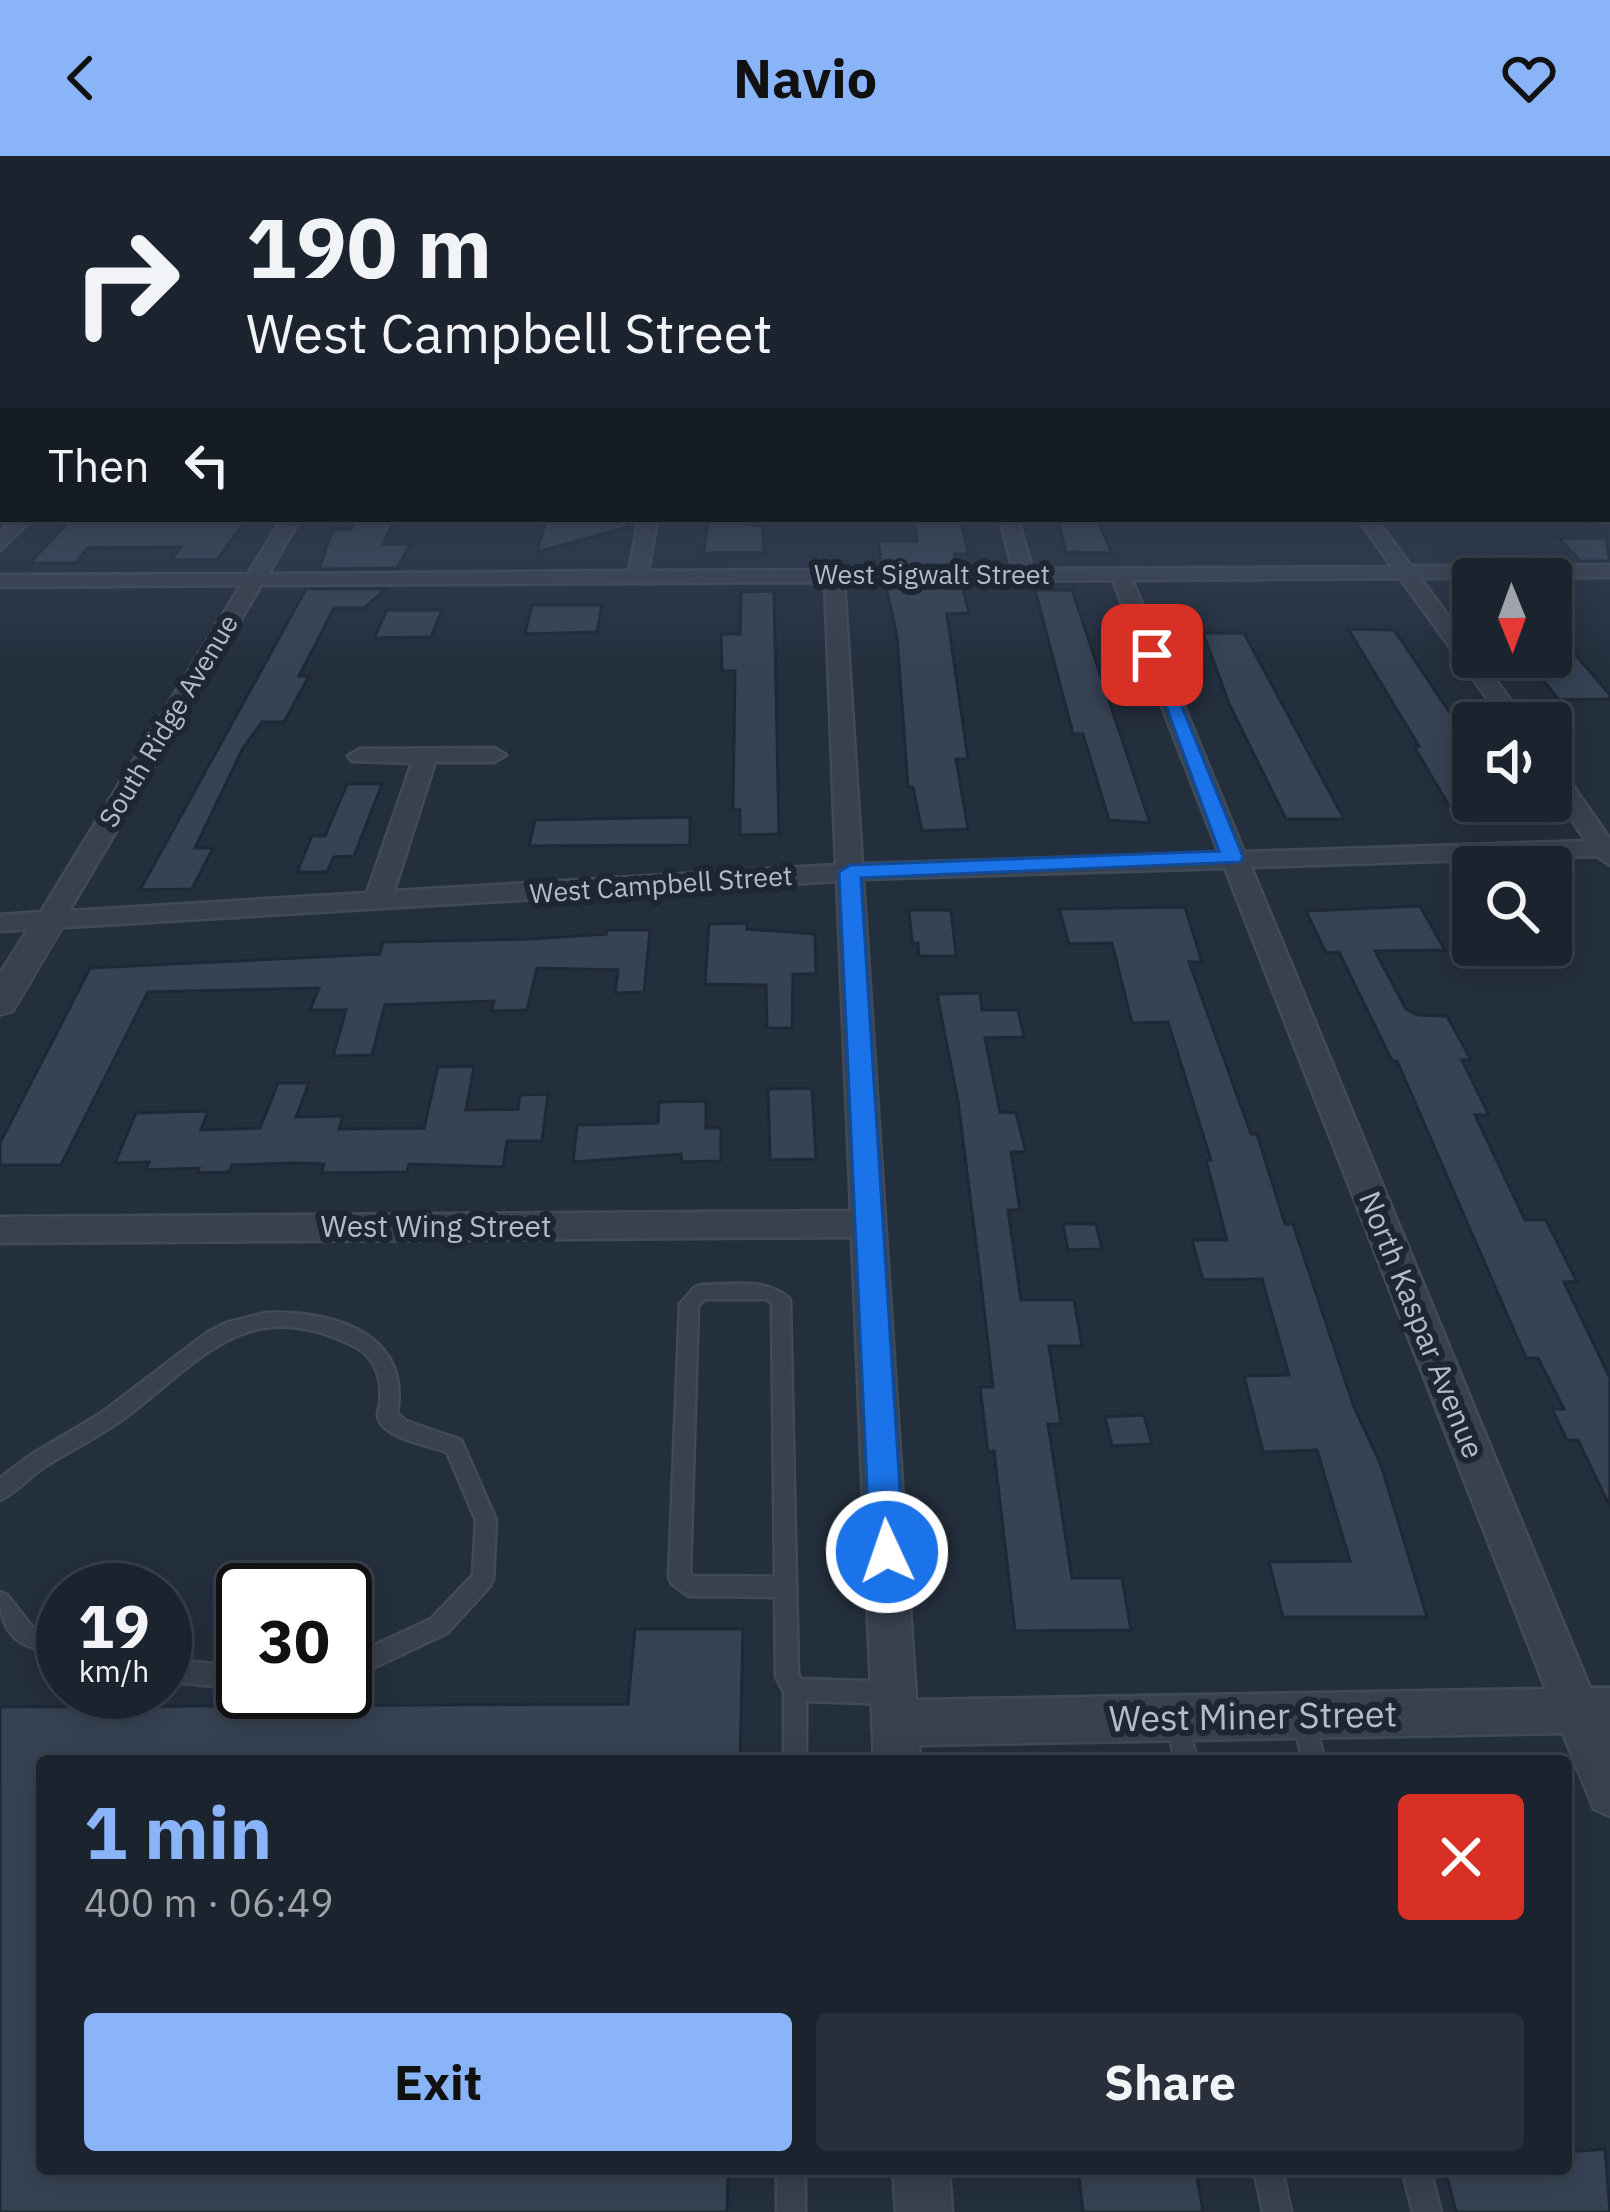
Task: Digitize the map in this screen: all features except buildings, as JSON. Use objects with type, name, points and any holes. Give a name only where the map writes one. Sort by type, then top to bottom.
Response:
[{"type":"street","name":"South Ridge Avenue","points":[[48,923],[289,522]]},
{"type":"street","points":[[638,576],[647,522]]},
{"type":"street","points":[[1010,522],[1024,574]]},
{"type":"street","points":[[1369,522],[1501,702]]},
{"type":"street","name":"West Sigwalt Street","points":[[0,581],[1610,571]]},
{"type":"street","name":"North Kaspar Avenue","points":[[1120,574],[1232,857],[1593,1710],[1610,1792]]},
{"type":"street","points":[[834,576],[896,1726]]},
{"type":"street","points":[[376,904],[426,755]]},
{"type":"street","points":[[360,756],[494,755]]},
{"type":"street","points":[[1572,800],[1608,851]]},
{"type":"street","name":"West Campbell Street","points":[[0,923],[850,872],[1232,857],[1608,851]]},
{"type":"street","points":[[0,1003],[48,923]]},
{"type":"street","name":"West Wing Street","points":[[0,1230],[872,1224]]},
{"type":"street","name":"West Miner Street","points":[[896,1726],[1181,1739],[1302,1714],[1593,1710]]},
{"type":"street","points":[[921,2175],[924,2212]]},
{"type":"lane","points":[[785,1586],[689,1586],[679,1577],[689,1304],[701,1292],[769,1292],[781,1300],[787,1677],[795,1690],[794,1755]]},
{"type":"lane","points":[[0,1491],[120,1410],[194,1352],[248,1322],[316,1322],[366,1342],[385,1361],[392,1393],[387,1416],[399,1427],[454,1446],[486,1520],[483,1579],[439,1626],[372,1657]]},
{"type":"lane","points":[[0,1602],[26,1636],[36,1639]]},
{"type":"lane","points":[[795,1690],[896,1726]]},
{"type":"lane","points":[[1302,1714],[1312,1755]]},
{"type":"lane","points":[[791,2175],[791,2212]]},
{"type":"lane","points":[[1269,2175],[1276,2212]]},
{"type":"lane","points":[[1418,2175],[1427,2212]]},
{"type":"route","points":[[887,1552],[850,872],[1232,857],[1152,655]]}]
